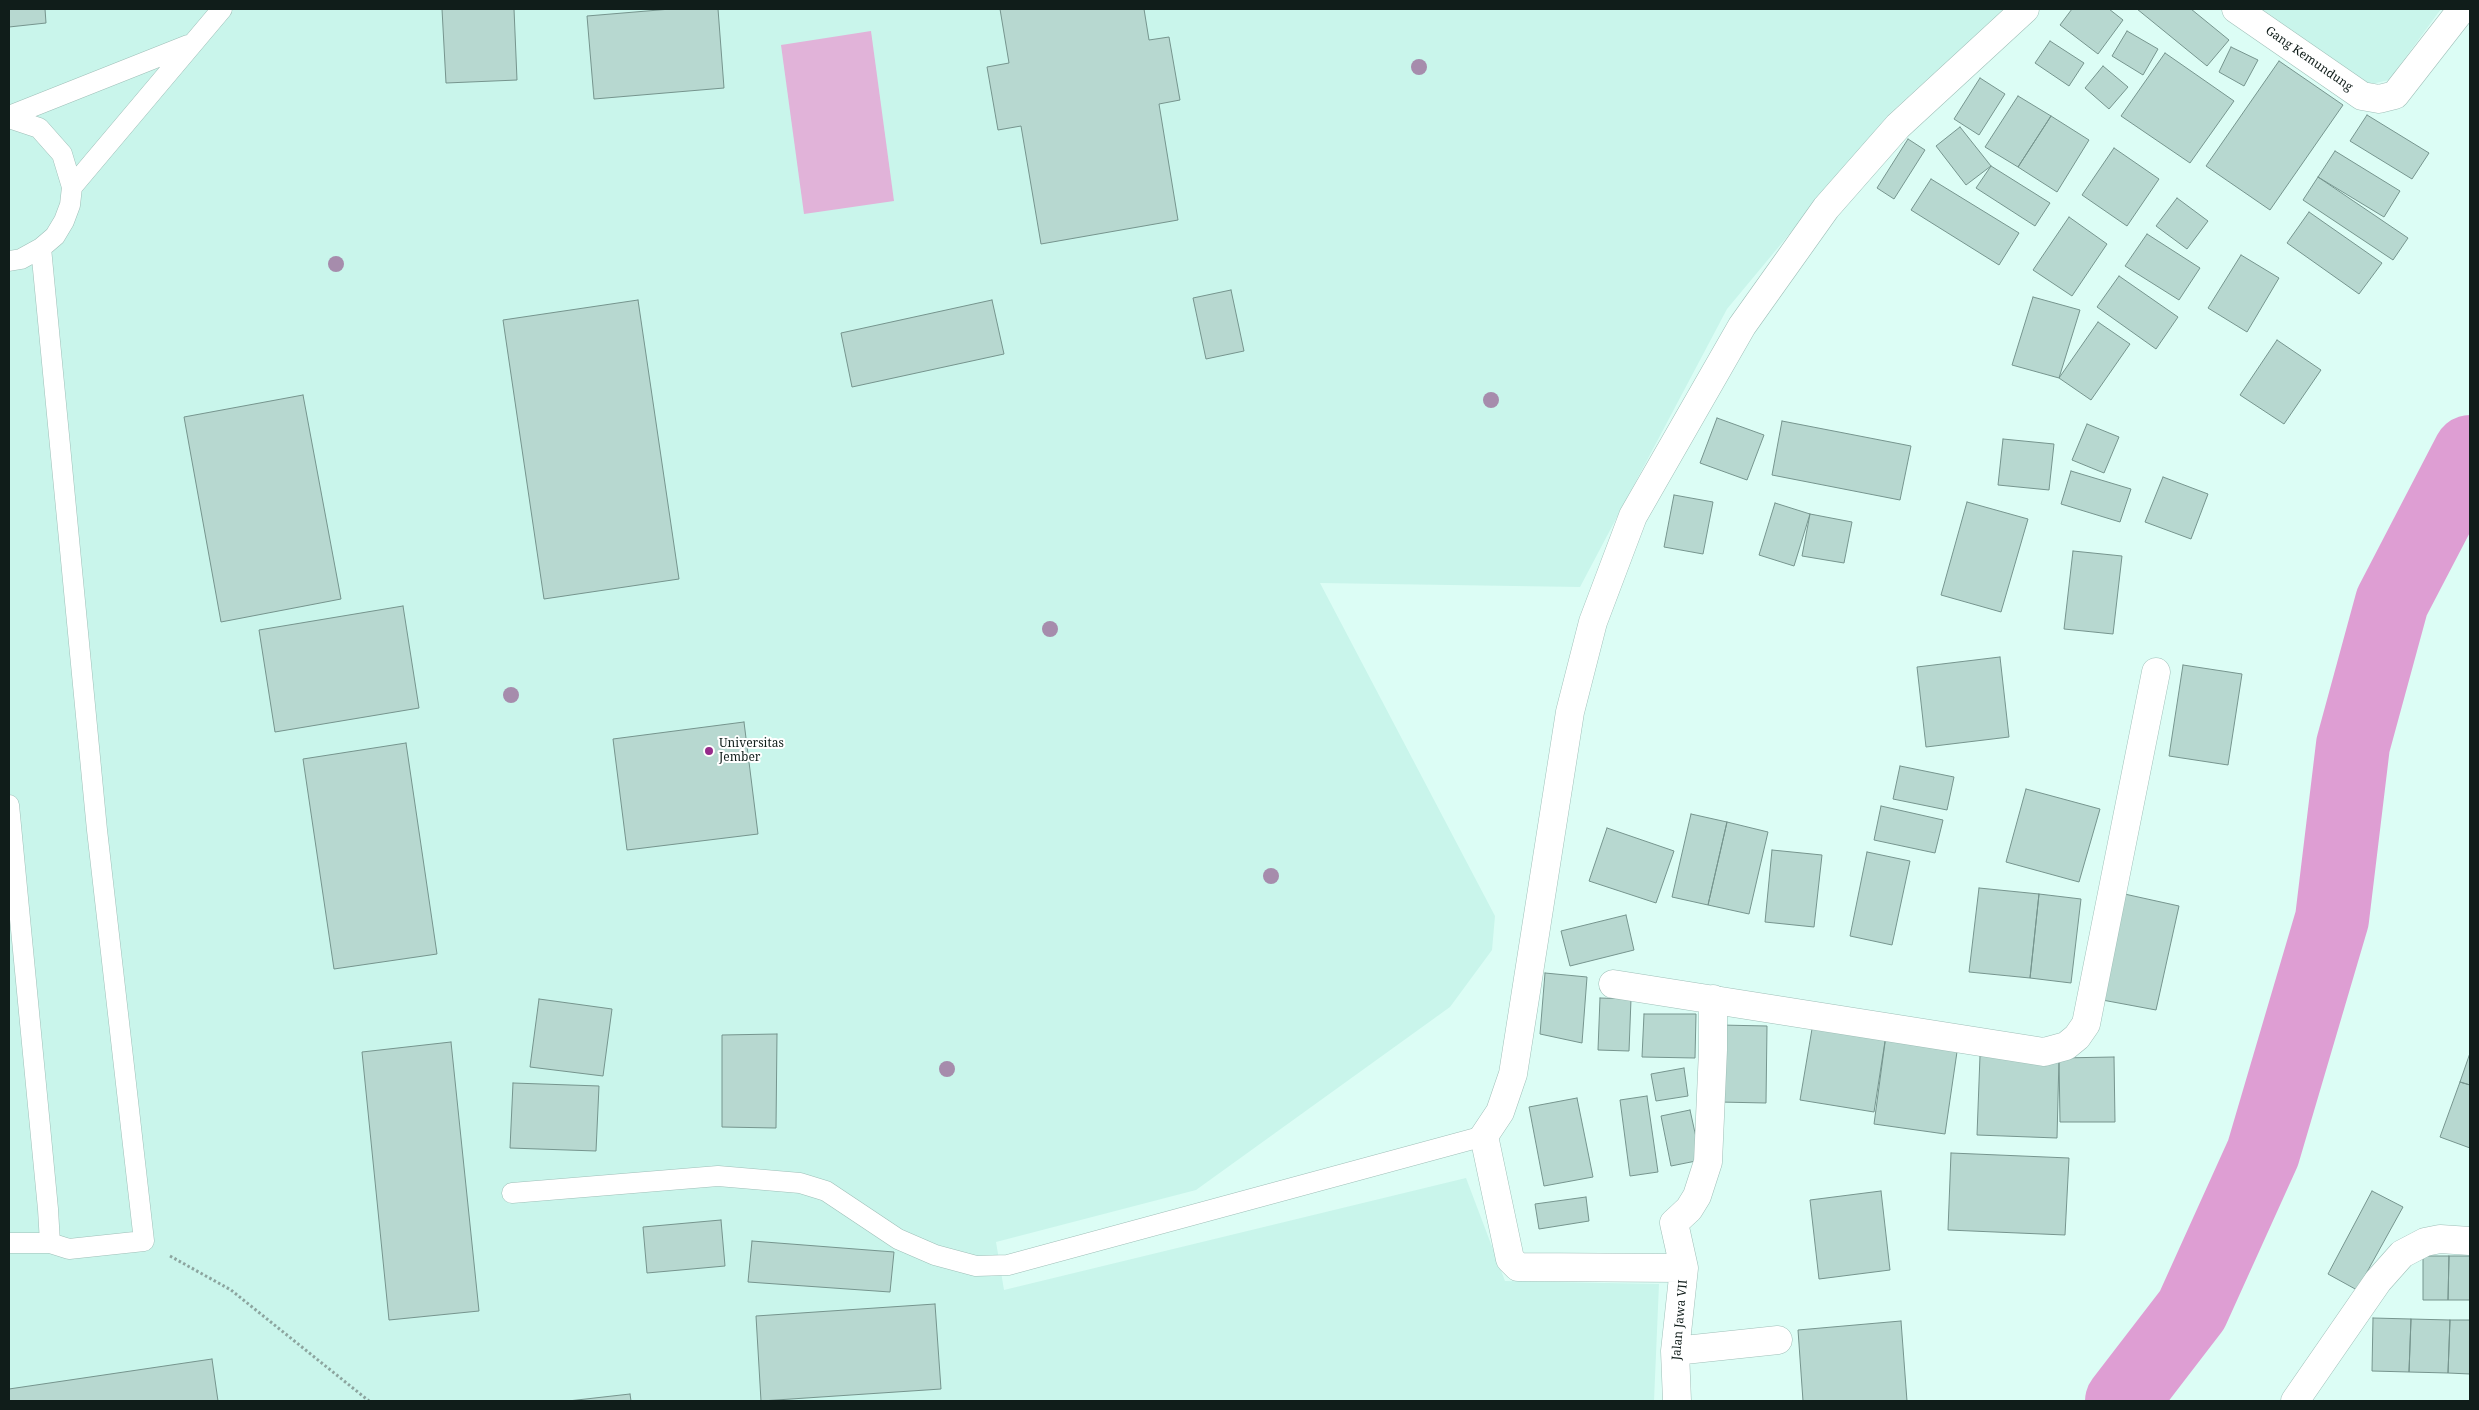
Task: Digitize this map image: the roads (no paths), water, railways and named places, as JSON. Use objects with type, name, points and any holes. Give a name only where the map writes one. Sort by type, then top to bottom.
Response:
[{"type":"street","points":[[1684,1268],[1518,1267],[1510,1259],[1484,1136],[1500,1112],[1513,1074],[1570,712],[1593,622],[1633,516],[1742,326],[1826,208],[1898,126],[2025,9]]},
{"type":"street","name":"Gang Kemundung","points":[[2236,9],[2362,96],[2379,99],[2395,95],[2462,9]]},
{"type":"street","points":[[1614,984],[2044,1052],[2058,1050],[2071,1043],[2086,1024],[2156,672]]},
{"type":"street","name":"Jalan Jawa VII","points":[[1677,1401],[1675,1351],[1684,1268],[1674,1223],[1689,1209],[1697,1196],[1708,1162],[1713,1050],[1713,999]]},
{"type":"street","points":[[2295,1401],[2378,1281],[2402,1254],[2425,1242],[2440,1239],[2470,1241]]},
{"type":"street","points":[[1675,1351],[1778,1340]]},
{"type":"lane","points":[[72,187],[222,9]]},
{"type":"lane","points":[[9,117],[191,44]]},
{"type":"lane","points":[[9,117],[39,128],[45,134],[62,154],[72,187],[70,205],[64,221],[55,236],[41,248],[20,259],[9,260]]},
{"type":"lane","points":[[9,1243],[50,1243],[69,1249],[144,1241],[97,830],[41,248]]},
{"type":"lane","points":[[9,805],[48,1199],[50,1243]]},
{"type":"lane","points":[[512,1193],[718,1176],[793,1182],[826,1191],[898,1239],[935,1256],[976,1266],[1008,1265],[1484,1136]]},
{"type":"waterway","points":[[2122,1401],[2192,1310],[2263,1153],[2332,919],[2353,745],[2392,602],[2470,452]]},
{"type":"place","name":"Universitas Jember","points":[[709,751]]}]
